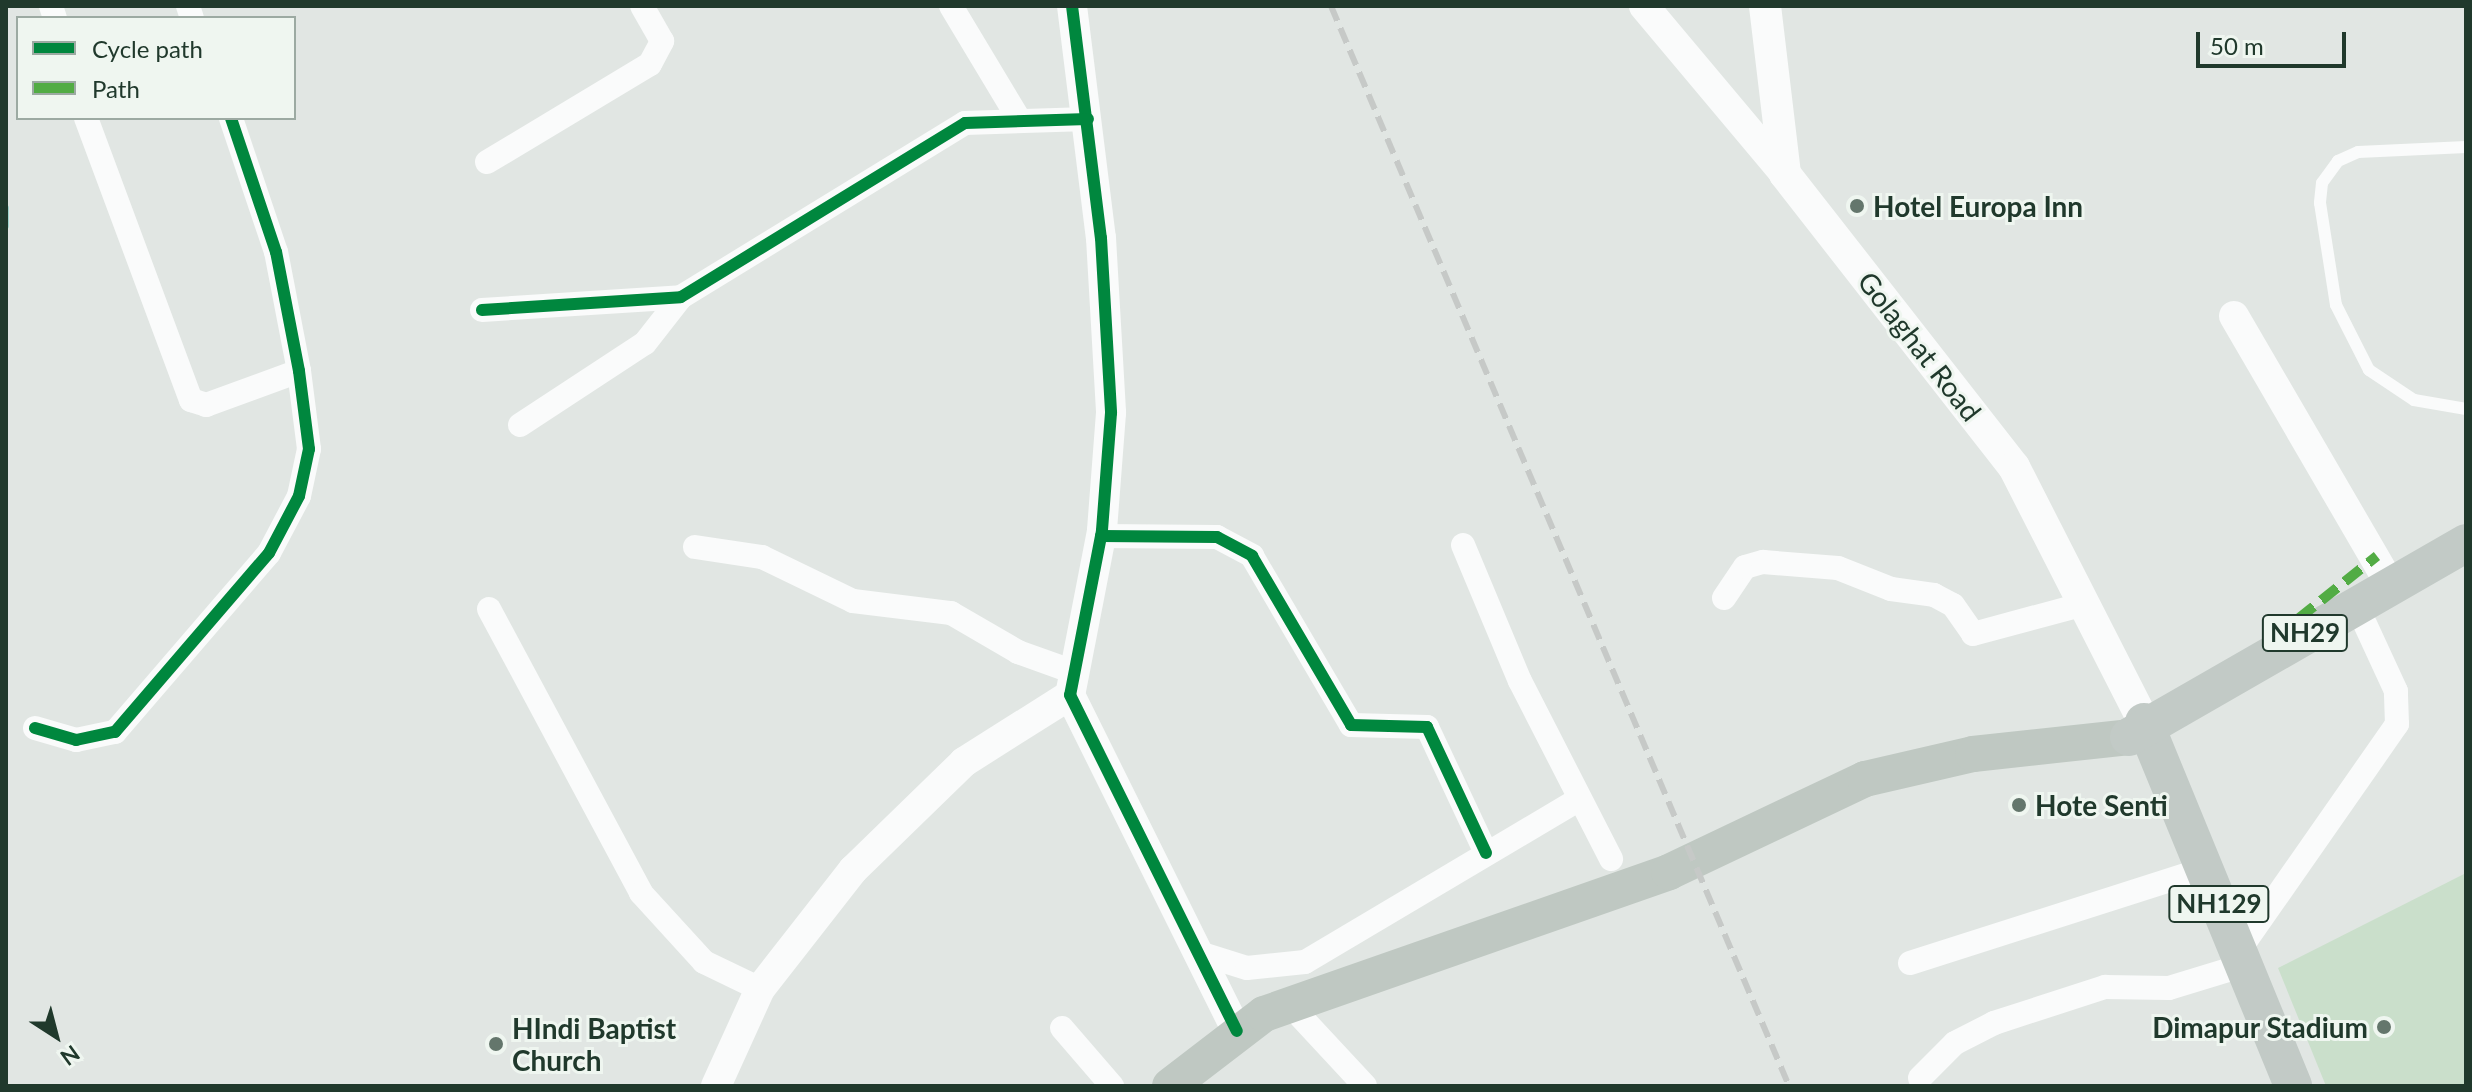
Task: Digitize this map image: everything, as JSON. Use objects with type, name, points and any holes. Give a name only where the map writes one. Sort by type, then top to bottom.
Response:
[{"type":"highway","name":"NH29","points":[[2142,733],[2390,584],[2466,543]]},
{"type":"highway","name":"NH29","points":[[2142,733],[2365,624],[2466,567]]},
{"type":"highway","name":"NH129","points":[[2142,733],[2204,869],[2293,1086]]},
{"type":"main road","points":[[1765,6],[1785,174]]},
{"type":"main road","name":"Golaghat Road","points":[[1785,174],[2014,467],[2084,604],[2142,733]]},
{"type":"main road","points":[[1170,1086],[1237,1031],[1288,1003],[1425,961],[1669,872],[1865,779],[1973,754],[2142,733]]},
{"type":"street","points":[[487,162],[650,64],[662,41],[642,6]]},
{"type":"street","points":[[951,6],[1017,116]]},
{"type":"street","points":[[716,1086],[760,989],[909,810],[964,762],[1071,683],[1101,536],[1111,413],[1088,119],[1072,6]]},
{"type":"street","name":"Golaghat Road","points":[[1644,6],[1785,174]]},
{"type":"street","points":[[520,425],[645,343],[681,297],[934,137],[965,123],[1017,116],[1088,119]]},
{"type":"street","points":[[87,120],[191,400],[206,405],[299,371]]},
{"type":"street","points":[[35,728],[76,740],[115,732],[269,553],[299,496],[309,449],[299,371],[276,252],[232,120]]},
{"type":"street","points":[[482,310],[681,297]]},
{"type":"street","points":[[2234,316],[2390,584]]},
{"type":"street","points":[[1101,536],[1217,537],[1252,556],[1342,717],[1367,730],[1418,724],[1432,733],[1486,853]]},
{"type":"street","points":[[1463,545],[1579,799],[1611,859]]},
{"type":"street","points":[[695,547],[762,557],[853,601],[951,613],[1071,683],[1237,1031]]},
{"type":"street","points":[[1724,598],[1736,575],[1763,562],[1838,568],[1891,589],[1934,595],[1953,605],[1973,634],[2084,604]]},
{"type":"street","points":[[489,609],[641,893],[704,962],[760,989]]},
{"type":"street","points":[[1920,1078],[1955,1043],[1994,1023],[2105,987],[2169,988],[2241,958],[2397,724],[2396,691],[2365,624]]},
{"type":"street","points":[[1199,953],[1247,968],[1305,962],[1579,799]]},
{"type":"street","points":[[1910,963],[2204,869]]},
{"type":"street","points":[[1288,1003],[1365,1086]]},
{"type":"street","points":[[1062,1028],[1112,1086]]},
{"type":"lane","points":[[2466,147],[2358,152],[2338,161],[2322,183],[2320,203],[2336,305],[2369,370],[2414,400],[2466,409]]},
{"type":"green space","name":"Dimapur Stadium","points":[[2466,873],[2466,1086],[2326,1086],[2278,968]]},
{"type":"waterway","points":[[6,208],[6,226]]},
{"type":"railway","points":[[1331,6],[1789,1086]]},
{"type":"marked path","points":[[2298,619],[2377,556]]},
{"type":"cycle path","points":[[1072,6],[1101,238],[1111,413],[1102,531],[1070,695],[1237,1031]]},
{"type":"cycle path","points":[[482,310],[681,297],[965,123],[1088,119]]},
{"type":"cycle path","points":[[35,728],[76,740],[115,732],[269,553],[299,496],[309,449],[299,371],[276,252],[232,120]]},
{"type":"cycle path","points":[[1101,536],[1217,537],[1252,556],[1351,725],[1427,727],[1486,853]]},
{"type":"place","name":"Hotel Europa Inn","points":[[1857,206]]},
{"type":"place","name":"Hote Senti","points":[[2019,805]]},
{"type":"place","name":"Dimapur Stadium","points":[[2384,1027]]},
{"type":"place","name":"HIndi Baptist Church","points":[[496,1044]]}]
